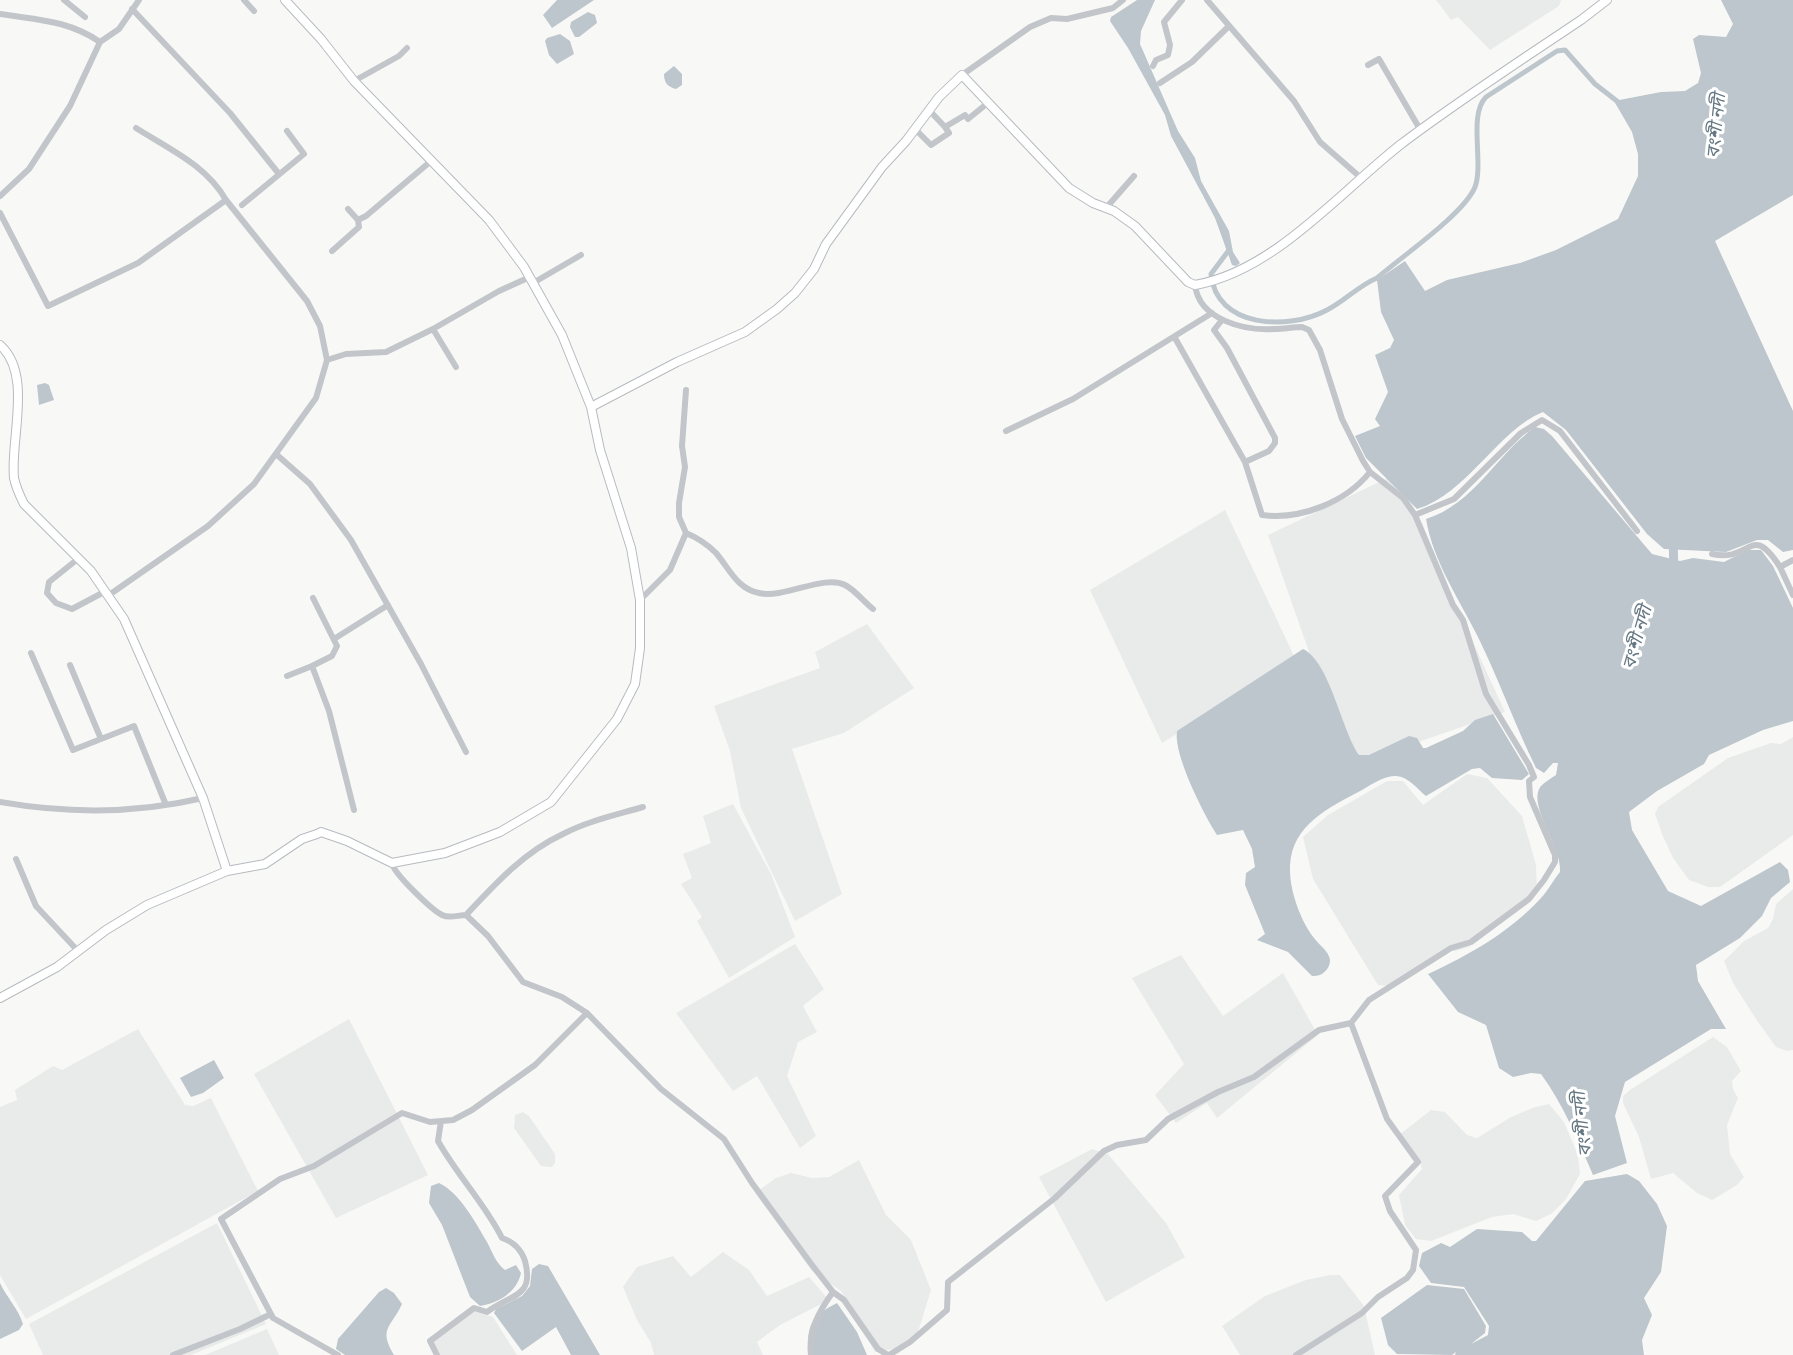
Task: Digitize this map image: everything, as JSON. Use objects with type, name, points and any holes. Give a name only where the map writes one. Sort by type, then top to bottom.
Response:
[{"type":"main road","points":[[0,998],[57,967],[147,905],[227,871],[265,864],[302,839],[321,832],[392,863],[445,854],[471,845],[543,809],[551,802],[628,701],[639,664],[640,600],[631,548],[600,450],[591,407],[562,335],[531,280],[489,220],[354,81],[321,39],[285,0]]},
{"type":"main road","points":[[591,407],[677,362],[745,332],[795,293],[814,269],[826,244],[882,167],[916,130],[929,110],[953,82],[962,75],[1069,188],[1135,226],[1184,277],[1198,284],[1222,276],[1288,242],[1360,177],[1606,0]]},
{"type":"main road","points":[[0,345],[12,359],[15,372],[18,399],[14,477],[18,491],[24,504],[79,558],[108,593],[136,645],[205,801],[227,871]]},
{"type":"street","points":[[64,0],[85,17]]},
{"type":"street","points":[[0,196],[29,169],[70,106],[100,42],[119,29],[139,0]]},
{"type":"street","points":[[244,0],[254,11]]},
{"type":"street","points":[[962,75],[1030,27],[1051,18],[1067,19],[1113,8],[1123,0]]},
{"type":"street","points":[[1153,66],[1156,60],[1168,55],[1170,45],[1164,22],[1182,0]]},
{"type":"street","points":[[1207,0],[1294,101],[1320,142],[1360,177]]},
{"type":"street","points":[[132,9],[230,113],[279,174]]},
{"type":"street","points":[[0,14],[59,21],[82,29],[100,42]]},
{"type":"street","points":[[1160,83],[1192,62],[1229,26]]},
{"type":"street","points":[[354,81],[399,56],[407,48]]},
{"type":"street","points":[[1368,65],[1379,59],[1421,131]]},
{"type":"street","points":[[945,128],[965,115],[968,119],[989,102]]},
{"type":"street","points":[[916,130],[931,145],[949,133],[929,110]]},
{"type":"street","points":[[79,558],[49,582],[47,593],[56,603],[72,609],[108,593],[207,526],[254,484],[276,454],[316,398],[327,360],[320,326],[307,301],[219,189],[199,167],[136,128]]},
{"type":"street","points":[[242,205],[304,154],[287,131]]},
{"type":"street","points":[[358,220],[431,161]]},
{"type":"street","points":[[1106,208],[1134,176]]},
{"type":"street","points":[[0,213],[48,306],[138,263],[226,200]]},
{"type":"street","points":[[333,251],[359,228],[358,220],[348,209]]},
{"type":"street","points":[[327,360],[346,354],[387,352],[433,329],[499,291],[531,280],[580,255]]},
{"type":"street","points":[[466,915],[488,936],[523,982],[562,997],[587,1013],[661,1089],[723,1139],[752,1183],[833,1292],[844,1300],[878,1349],[889,1355],[910,1342],[947,1310],[948,1282],[1055,1198],[1104,1151],[1117,1145],[1146,1140],[1168,1119],[1218,1092],[1254,1077],[1319,1030],[1351,1023],[1369,1000],[1451,948],[1471,942],[1529,899],[1555,862],[1555,855],[1530,797],[1529,781],[1534,777],[1486,694],[1462,621],[1415,515],[1390,486],[1370,472],[1342,419],[1320,350],[1309,330],[1302,327],[1254,328],[1222,320],[1212,313],[1201,300],[1198,284]]},
{"type":"street","points":[[1006,431],[1073,399],[1212,313]]},
{"type":"street","points":[[1222,320],[1214,330],[1227,348],[1275,438],[1275,443],[1269,451],[1245,462]]},
{"type":"street","points":[[433,329],[456,367]]},
{"type":"street","points":[[1175,338],[1245,462],[1263,515],[1276,517],[1296,514],[1343,496],[1356,489],[1370,472]]},
{"type":"street","points":[[640,600],[670,570],[686,533],[679,510],[685,467],[682,446],[686,390]]},
{"type":"street","points":[[1415,515],[1454,499],[1521,433],[1542,420],[1560,431],[1637,531]]},
{"type":"street","points":[[276,454],[310,484],[351,540],[466,752]]},
{"type":"street","points":[[686,533],[704,542],[718,555],[738,582],[758,593],[783,592],[832,582],[845,585],[873,609]]},
{"type":"street","points":[[1712,554],[1734,556],[1754,544],[1762,544],[1769,550],[1780,567],[1793,595]]},
{"type":"street","points":[[1780,567],[1793,560]]},
{"type":"street","points":[[287,676],[332,656],[337,650],[334,639],[313,598]]},
{"type":"street","points":[[334,639],[388,606]]},
{"type":"street","points":[[31,653],[73,750],[134,726],[166,805]]},
{"type":"street","points":[[70,665],[101,739]]},
{"type":"street","points":[[312,666],[329,711],[354,810]]},
{"type":"street","points":[[0,802],[84,812],[205,801]]},
{"type":"street","points":[[392,863],[396,874],[439,913],[450,917],[466,915],[510,869],[534,851],[583,825],[643,807]]},
{"type":"street","points":[[16,859],[36,906],[78,951]]},
{"type":"street","points":[[338,1355],[273,1318],[221,1219],[280,1179],[314,1166],[402,1113],[430,1122],[453,1120],[472,1110],[535,1065],[587,1013]]},
{"type":"street","points":[[1296,1355],[1362,1313],[1378,1297],[1407,1278],[1416,1262],[1416,1251],[1390,1211],[1385,1196],[1418,1162],[1387,1119],[1351,1023]]},
{"type":"street","points":[[437,1355],[430,1341],[474,1308],[487,1312],[524,1290],[529,1278],[524,1257],[514,1242],[502,1238],[493,1220],[476,1200],[438,1141],[441,1121]]},
{"type":"street","points":[[811,1355],[809,1338],[821,1308],[833,1292]]},
{"type":"street","points":[[173,1355],[240,1329],[271,1314]]},
{"type":"shaded area","points":[[1436,0],[1561,0],[1559,6],[1490,50],[1458,17],[1451,20]]},
{"type":"shaded area","points":[[1396,474],[1505,712],[1349,766],[1268,535]]},
{"type":"shaded area","points":[[1225,510],[1296,660],[1162,743],[1090,590]]},
{"type":"shaded area","points":[[867,624],[914,688],[844,733],[792,749],[842,894],[795,921],[741,808],[730,751],[714,706],[820,668],[815,652]]},
{"type":"shaded area","points":[[1793,737],[1793,835],[1720,887],[1708,887],[1689,880],[1673,858],[1662,834],[1655,814],[1658,807],[1728,758],[1771,743],[1781,744]]},
{"type":"shaded area","points":[[1467,774],[1487,778],[1522,816],[1536,865],[1537,890],[1469,947],[1456,951],[1445,951],[1390,986],[1378,985],[1313,879],[1303,837],[1328,815],[1387,781],[1403,781],[1423,805]]},
{"type":"shaded area","points":[[733,804],[771,874],[795,937],[729,978],[697,921],[702,917],[681,884],[692,878],[683,854],[711,843],[703,816]]},
{"type":"shaded area","points":[[1793,889],[1793,1050],[1787,1051],[1776,1047],[1756,1019],[1733,983],[1724,961],[1744,941],[1768,928],[1773,919],[1776,904]]},
{"type":"shaded area","points":[[795,944],[824,989],[803,1006],[817,1032],[798,1042],[787,1076],[816,1136],[800,1148],[757,1076],[733,1091],[676,1013]]},
{"type":"shaded area","points":[[1181,955],[1223,1016],[1283,973],[1318,1035],[1217,1118],[1207,1103],[1176,1123],[1155,1095],[1184,1064],[1132,978]]},
{"type":"shaded area","points":[[349,1019],[428,1175],[336,1218],[254,1074]]},
{"type":"shaded area","points":[[138,1029],[185,1105],[193,1106],[211,1098],[258,1191],[26,1319],[0,1275],[0,1107],[17,1100],[15,1090],[53,1066],[62,1070]]},
{"type":"shaded area","points":[[1713,1037],[1727,1047],[1741,1071],[1732,1081],[1738,1098],[1727,1125],[1730,1154],[1744,1177],[1737,1185],[1712,1200],[1697,1193],[1673,1173],[1651,1179],[1639,1137],[1623,1103],[1623,1096]]},
{"type":"shaded area","points":[[1549,1104],[1564,1122],[1578,1155],[1580,1174],[1566,1199],[1551,1214],[1536,1221],[1513,1214],[1492,1217],[1431,1241],[1416,1239],[1405,1225],[1399,1195],[1422,1169],[1419,1160],[1399,1135],[1431,1110],[1445,1112],[1467,1135],[1477,1138],[1511,1117]]},
{"type":"shaded area","points":[[523,1112],[529,1116],[555,1154],[555,1163],[552,1167],[541,1166],[514,1128],[515,1115]]},
{"type":"shaded area","points":[[1092,1149],[1108,1154],[1166,1223],[1185,1257],[1106,1302],[1039,1177]]},
{"type":"shaded area","points":[[859,1160],[886,1215],[911,1240],[931,1290],[918,1332],[901,1348],[875,1352],[841,1291],[812,1271],[755,1193],[776,1178],[791,1173],[812,1178],[829,1177]]},
{"type":"shaded area","points":[[217,1223],[266,1324],[191,1355],[43,1355],[29,1324]]},
{"type":"shaded area","points":[[723,1252],[749,1270],[767,1296],[809,1277],[829,1300],[780,1325],[757,1342],[763,1355],[654,1355],[651,1343],[637,1320],[623,1287],[637,1267],[673,1256],[691,1277]]},
{"type":"shaded area","points":[[1340,1275],[1364,1306],[1375,1355],[1240,1355],[1222,1326],[1265,1296],[1306,1280]]},
{"type":"shaded area","points":[[474,1311],[493,1317],[517,1355],[440,1355],[433,1342]]},
{"type":"shaded area","points":[[267,1329],[279,1355],[205,1355]]},
{"type":"water","points":[[557,0],[594,0],[552,28],[543,15]]},
{"type":"water","points":[[1137,0],[1155,0],[1141,31],[1140,44],[1178,131],[1195,158],[1201,181],[1229,231],[1233,252],[1240,263],[1236,266],[1232,265],[1215,218],[1171,136],[1165,115],[1128,48],[1110,21],[1111,17]]},
{"type":"water","points":[[1721,0],[1793,0],[1793,195],[1715,241],[1793,411],[1793,550],[1783,552],[1768,540],[1757,540],[1726,552],[1664,549],[1647,534],[1566,430],[1543,412],[1527,420],[1512,432],[1452,490],[1417,509],[1366,458],[1355,436],[1380,426],[1375,419],[1388,392],[1375,355],[1390,348],[1394,340],[1381,312],[1377,280],[1405,261],[1425,291],[1447,280],[1520,263],[1556,250],[1618,219],[1638,176],[1638,154],[1632,132],[1614,101],[1661,92],[1685,91],[1698,83],[1701,73],[1693,39],[1699,35],[1726,37],[1733,24]]},
{"type":"water","points":[[588,12],[595,15],[597,23],[579,37],[575,37],[570,27],[571,22]]},
{"type":"water","points":[[560,34],[570,41],[574,54],[557,64],[549,55],[545,41],[547,38]]},
{"type":"water","points":[[674,66],[682,74],[682,85],[676,89],[667,84],[664,77],[664,74]]},
{"type":"water","points":[[45,383],[49,385],[54,400],[39,405],[37,385]]},
{"type":"water","points":[[1535,427],[1544,429],[1552,436],[1652,554],[1680,561],[1693,558],[1724,562],[1748,550],[1761,550],[1773,566],[1793,608],[1793,721],[1763,730],[1709,755],[1704,764],[1657,791],[1629,812],[1632,830],[1668,891],[1701,906],[1780,862],[1788,870],[1790,882],[1771,898],[1762,916],[1740,938],[1696,965],[1698,981],[1726,1029],[1711,1029],[1625,1082],[1615,1116],[1627,1163],[1593,1175],[1564,1111],[1541,1074],[1531,1073],[1513,1077],[1499,1068],[1486,1025],[1458,1012],[1428,974],[1474,951],[1516,922],[1544,895],[1560,872],[1556,851],[1538,804],[1541,786],[1556,775],[1558,763],[1553,763],[1544,773],[1536,768],[1486,653],[1434,550],[1426,519],[1458,502],[1521,438]]},
{"type":"water","points":[[1303,649],[1321,667],[1359,755],[1369,755],[1409,736],[1417,738],[1423,748],[1426,748],[1463,731],[1475,720],[1493,714],[1529,774],[1522,780],[1492,778],[1480,768],[1472,769],[1426,796],[1405,779],[1392,776],[1374,783],[1326,810],[1305,828],[1292,851],[1290,875],[1293,894],[1300,913],[1309,931],[1326,951],[1330,960],[1327,970],[1315,976],[1312,976],[1288,952],[1257,940],[1265,934],[1245,885],[1246,873],[1255,867],[1252,849],[1243,830],[1217,835],[1184,769],[1177,741],[1177,731]]},
{"type":"water","points":[[214,1060],[224,1078],[203,1093],[191,1097],[180,1078]]},
{"type":"water","points":[[1627,1174],[1639,1181],[1657,1204],[1667,1226],[1661,1272],[1644,1298],[1652,1315],[1642,1340],[1644,1355],[1455,1355],[1456,1352],[1452,1355],[1397,1354],[1388,1345],[1381,1318],[1427,1285],[1464,1289],[1486,1326],[1485,1333],[1471,1344],[1488,1335],[1489,1326],[1464,1287],[1431,1283],[1419,1266],[1422,1253],[1441,1243],[1450,1247],[1477,1229],[1522,1232],[1532,1241],[1536,1241],[1585,1181]]},
{"type":"water","points":[[439,1183],[453,1193],[466,1209],[483,1234],[496,1261],[505,1270],[516,1265],[521,1273],[516,1286],[506,1296],[480,1306],[470,1297],[442,1225],[429,1203],[431,1186]]},
{"type":"water","points":[[539,1264],[548,1266],[600,1355],[571,1355],[556,1327],[522,1351],[494,1313],[496,1309],[522,1296],[530,1286],[532,1269]]},
{"type":"water","points":[[0,1283],[23,1324],[19,1330],[0,1339]]},
{"type":"water","points":[[386,1288],[394,1293],[402,1304],[387,1333],[389,1346],[394,1355],[345,1355],[336,1349],[338,1339],[379,1292]]},
{"type":"water","points":[[837,1303],[857,1332],[867,1355],[809,1355],[808,1336],[812,1323],[821,1313]]},
{"type":"waterway","points":[[1228,246],[1229,250],[1211,274],[1216,292],[1226,305],[1240,315],[1256,320],[1293,321],[1311,317],[1334,306],[1377,278],[1431,235],[1469,198],[1477,177],[1478,115],[1486,97],[1557,51],[1565,50],[1595,84],[1622,105]]},
{"type":"waterway","name":"বংশী নদী","points":[[1673,537],[1674,572]]}]
